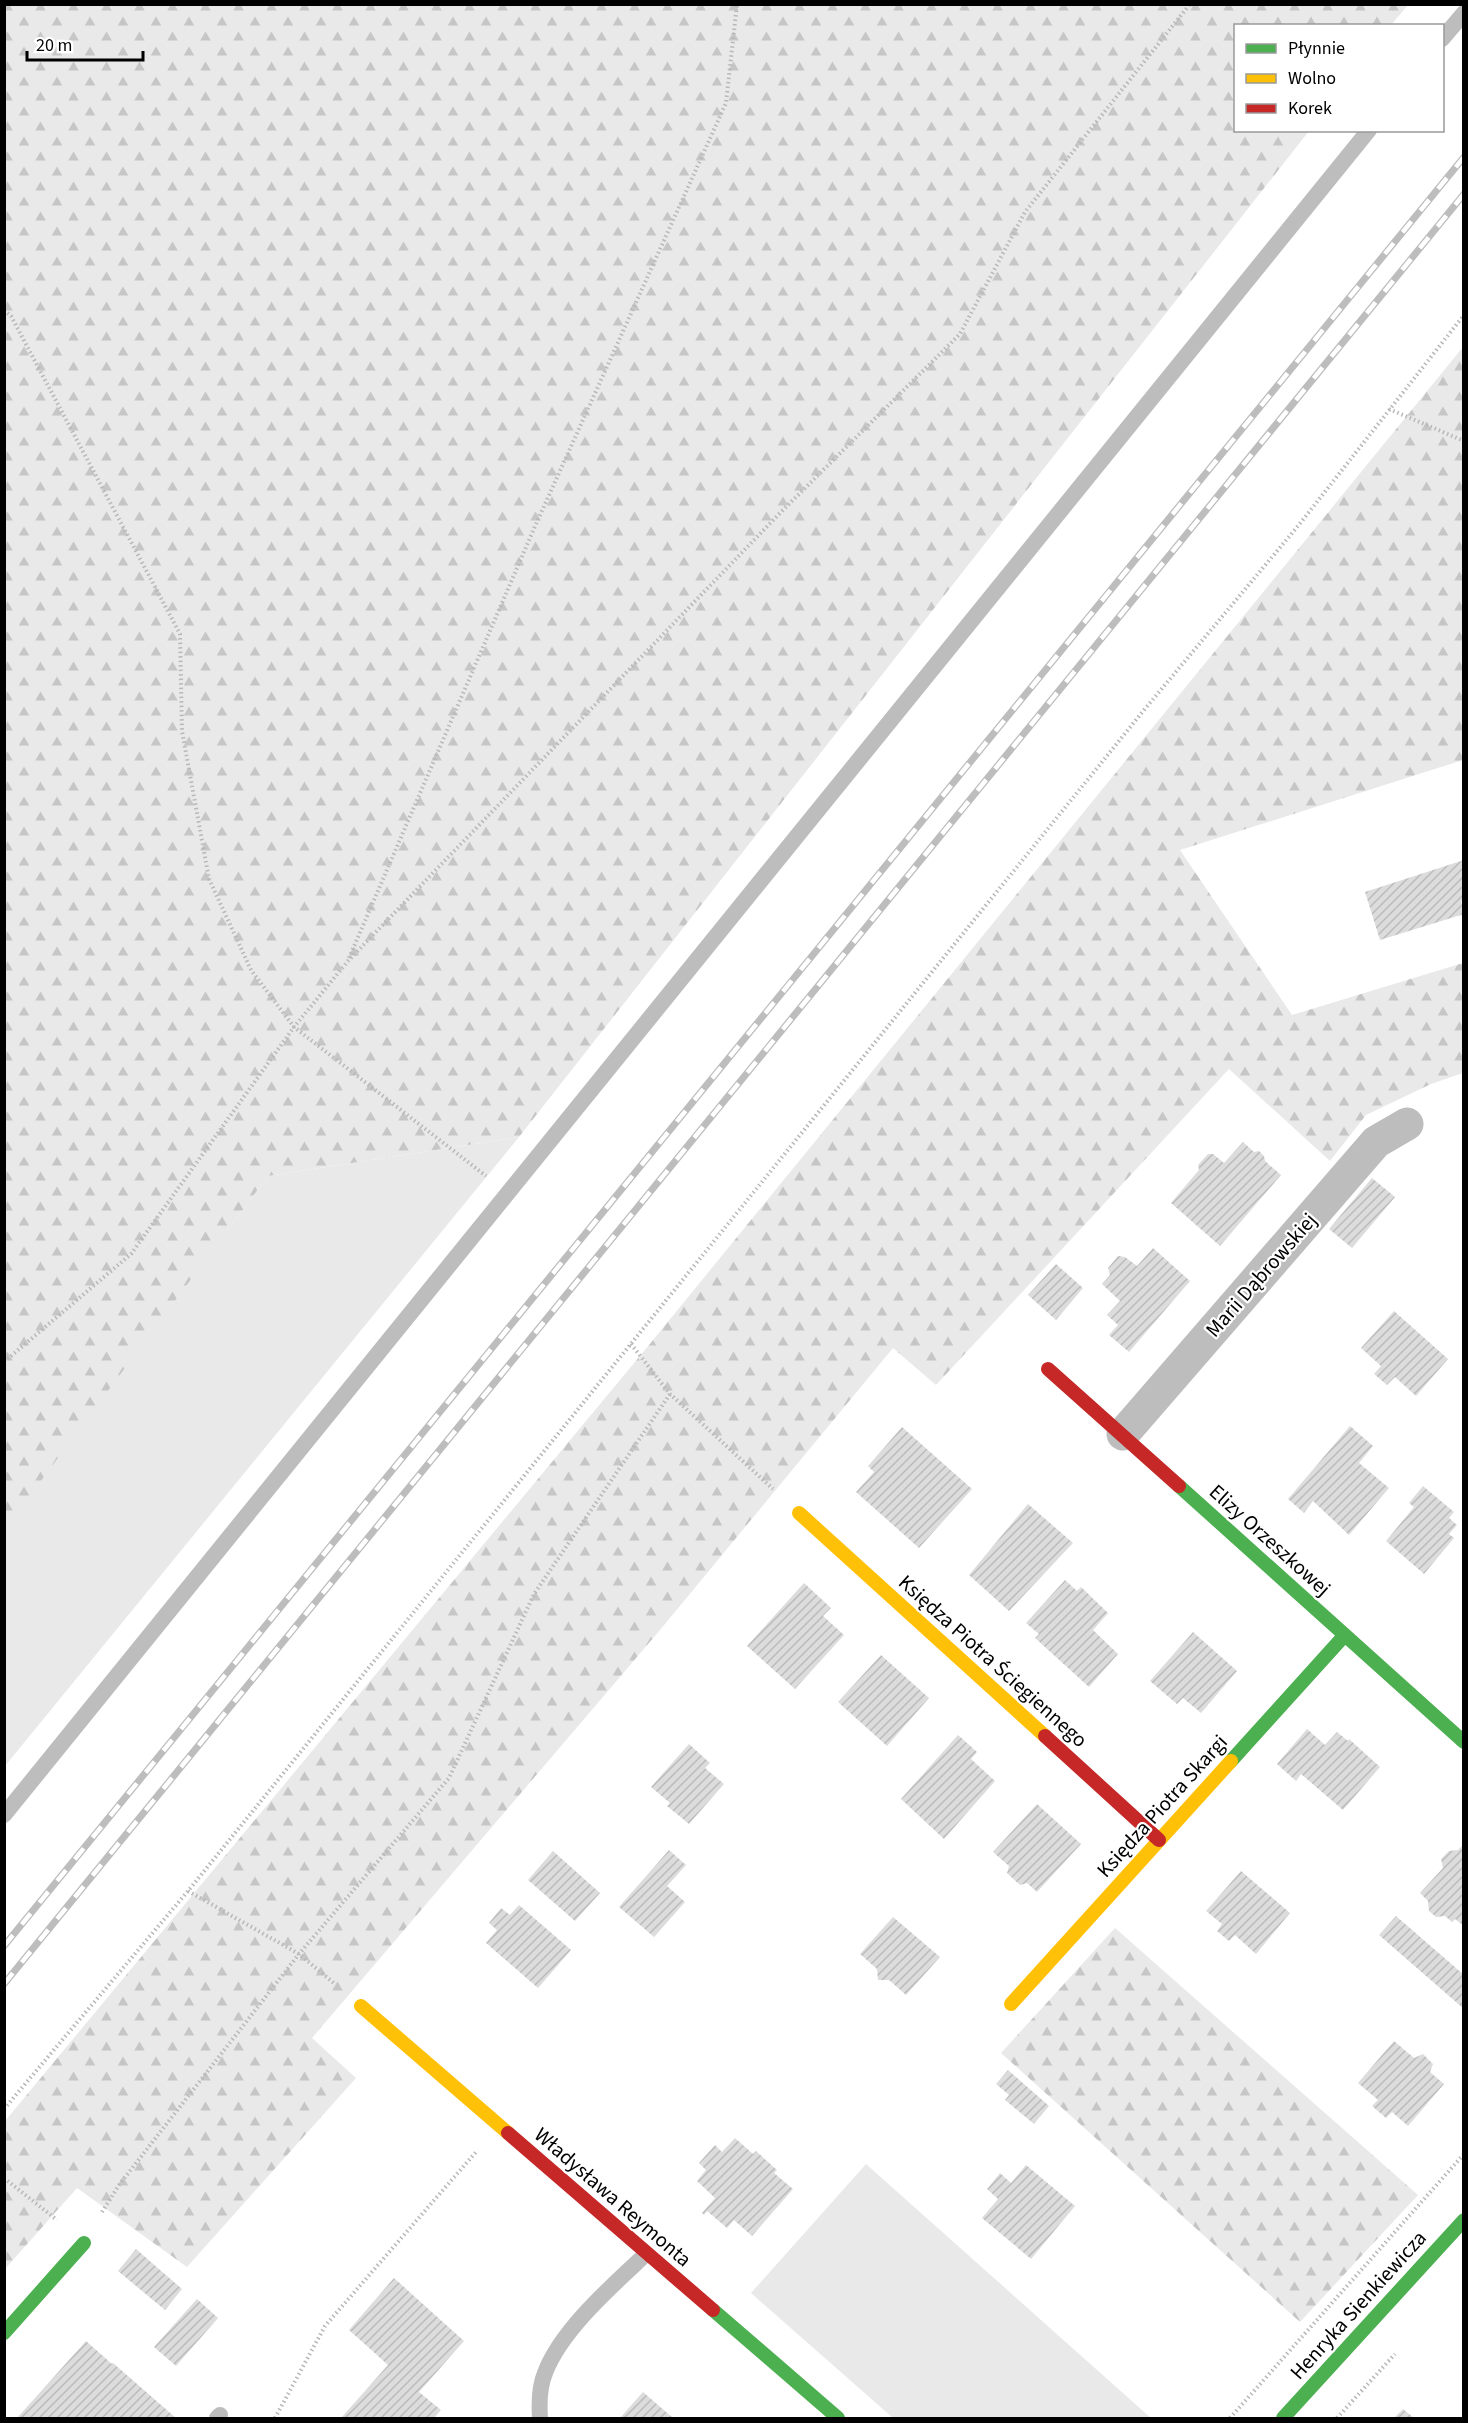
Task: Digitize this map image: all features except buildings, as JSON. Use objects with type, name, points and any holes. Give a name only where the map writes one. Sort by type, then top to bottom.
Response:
[{"type":"street","name":"Marii Dąbrowskiej","points":[[1123,1434],[1376,1142],[1407,1124]]},
{"type":"street","name":"Elizy Orzeszkowej","points":[[1048,1369],[1464,1742]]},
{"type":"street","name":"Księdza Piotra Ściegiennego","points":[[799,1513],[1159,1840]]},
{"type":"street","name":"Księdza Piotra Skargi","points":[[1011,2004],[1344,1636]]},
{"type":"street","name":"Władysława Reymonta","points":[[361,2006],[838,2418]]},
{"type":"street","name":"Henryka Sienkiewicza","points":[[1283,2418],[1464,2220]]},
{"type":"street","points":[[4,2333],[84,2243]]},
{"type":"lane","points":[[1444,38],[1464,13]]},
{"type":"lane","points":[[4,1815],[1367,132]]},
{"type":"lane","points":[[540,2418],[539,2401],[545,2373],[559,2347],[598,2300],[646,2254]]},
{"type":"path","points":[[348,961],[536,524],[726,103],[737,4]]},
{"type":"path","points":[[4,1362],[131,1254],[294,1027],[348,961],[782,511],[960,334],[1025,212],[1190,4]]},
{"type":"path","points":[[4,310],[11,316],[180,634],[182,731],[209,879],[251,970],[294,1027],[508,1193]]},
{"type":"path","points":[[4,2109],[188,1891],[1144,710],[1298,526],[1464,315]]},
{"type":"path","points":[[1389,410],[1464,441]]},
{"type":"path","points":[[631,1344],[670,1394],[799,1513]]},
{"type":"path","points":[[4,2178],[84,2243],[119,2185],[299,1954],[449,1778],[534,1594],[670,1394]]},
{"type":"path","points":[[188,1891],[299,1954],[361,2006]]},
{"type":"path","points":[[275,2418],[325,2326],[499,2126]]},
{"type":"path","points":[[1230,2418],[1464,2154]]},
{"type":"green space","points":[[5,4],[1408,5],[1392,24],[1234,24],[1234,132],[1308,132],[519,1137],[268,1176],[5,1529]]},
{"type":"green space","points":[[1463,347],[1463,760],[1180,850],[1292,1015],[1463,963],[1463,1073],[1431,1084],[1366,1115],[1330,1161],[1229,1069],[936,1385],[893,1348],[660,1630],[312,2038],[356,2078],[187,2267],[77,2188],[5,2269],[5,2121],[649,1345]]},
{"type":"green space","points":[[519,1137],[5,1766],[4,1529],[268,1176]]},
{"type":"green space","points":[[1115,1928],[1418,2195],[1300,2322],[1001,2053]]},
{"type":"green space","points":[[866,2164],[1151,2418],[893,2418],[751,2293]]},
{"type":"railway","points":[[4,1946],[1464,157]]},
{"type":"railway","points":[[4,1984],[1464,194]]},
{"type":"traffic: fast","points":[[1179,1486],[1464,1742]]},
{"type":"traffic: fast","points":[[1231,1761],[1344,1636]]},
{"type":"traffic: fast","points":[[1283,2418],[1464,2220]]},
{"type":"traffic: fast","points":[[4,2333],[84,2243]]},
{"type":"traffic: fast","points":[[713,2310],[838,2418]]},
{"type":"traffic: slow","points":[[799,1513],[1045,1736]]},
{"type":"traffic: slow","points":[[1011,2004],[1231,1761]]},
{"type":"traffic: slow","points":[[361,2006],[508,2133]]},
{"type":"traffic: jam","points":[[1048,1369],[1179,1486]]},
{"type":"traffic: jam","points":[[1045,1736],[1159,1840]]},
{"type":"traffic: jam","points":[[508,2133],[713,2310]]}]
